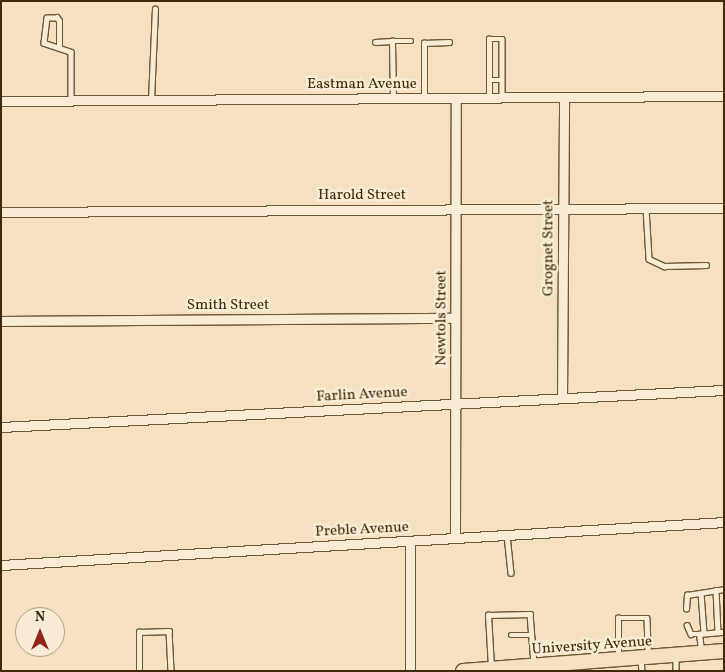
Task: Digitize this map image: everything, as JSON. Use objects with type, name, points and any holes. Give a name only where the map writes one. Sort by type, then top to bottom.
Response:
[{"type":"main road","name":"University Avenue","points":[[463,671],[515,669],[618,660],[676,664],[701,654],[724,652]]},
{"type":"street","name":"Eastman Avenue","points":[[1,101],[724,96]]},
{"type":"street","name":"Newtols Street","points":[[455,538],[456,98]]},
{"type":"street","name":"Grognet Street","points":[[562,398],[564,98]]},
{"type":"street","name":"Harold Street","points":[[1,212],[724,208]]},
{"type":"street","name":"Smith Street","points":[[1,321],[455,318]]},
{"type":"street","name":"Farlin Avenue","points":[[1,427],[724,390]]},
{"type":"street","name":"Preble Avenue","points":[[1,565],[724,522]]},
{"type":"street","points":[[410,540],[410,671]]},
{"type":"lane","points":[[151,100],[155,9]]},
{"type":"lane","points":[[59,47],[59,21],[47,18],[44,43],[71,52],[71,101]]},
{"type":"lane","points":[[489,98],[489,39],[502,39],[502,98]]},
{"type":"lane","points":[[375,42],[411,41]]},
{"type":"lane","points":[[392,42],[393,98]]},
{"type":"lane","points":[[424,98],[424,43],[449,42]]},
{"type":"lane","points":[[489,80],[502,80]]},
{"type":"lane","points":[[646,208],[649,260],[664,266],[706,265]]},
{"type":"lane","points":[[507,535],[511,573]]},
{"type":"lane","points":[[686,609],[687,595],[724,589]]},
{"type":"lane","points":[[687,625],[691,634],[721,632],[716,590]]},
{"type":"lane","points":[[701,593],[701,654]]},
{"type":"lane","points":[[483,670],[488,615],[530,614],[534,666]]},
{"type":"lane","points":[[618,660],[618,618],[648,618],[644,662]]},
{"type":"lane","points":[[139,671],[139,632],[169,631],[171,671]]},
{"type":"lane","points":[[511,635],[532,635]]}]
